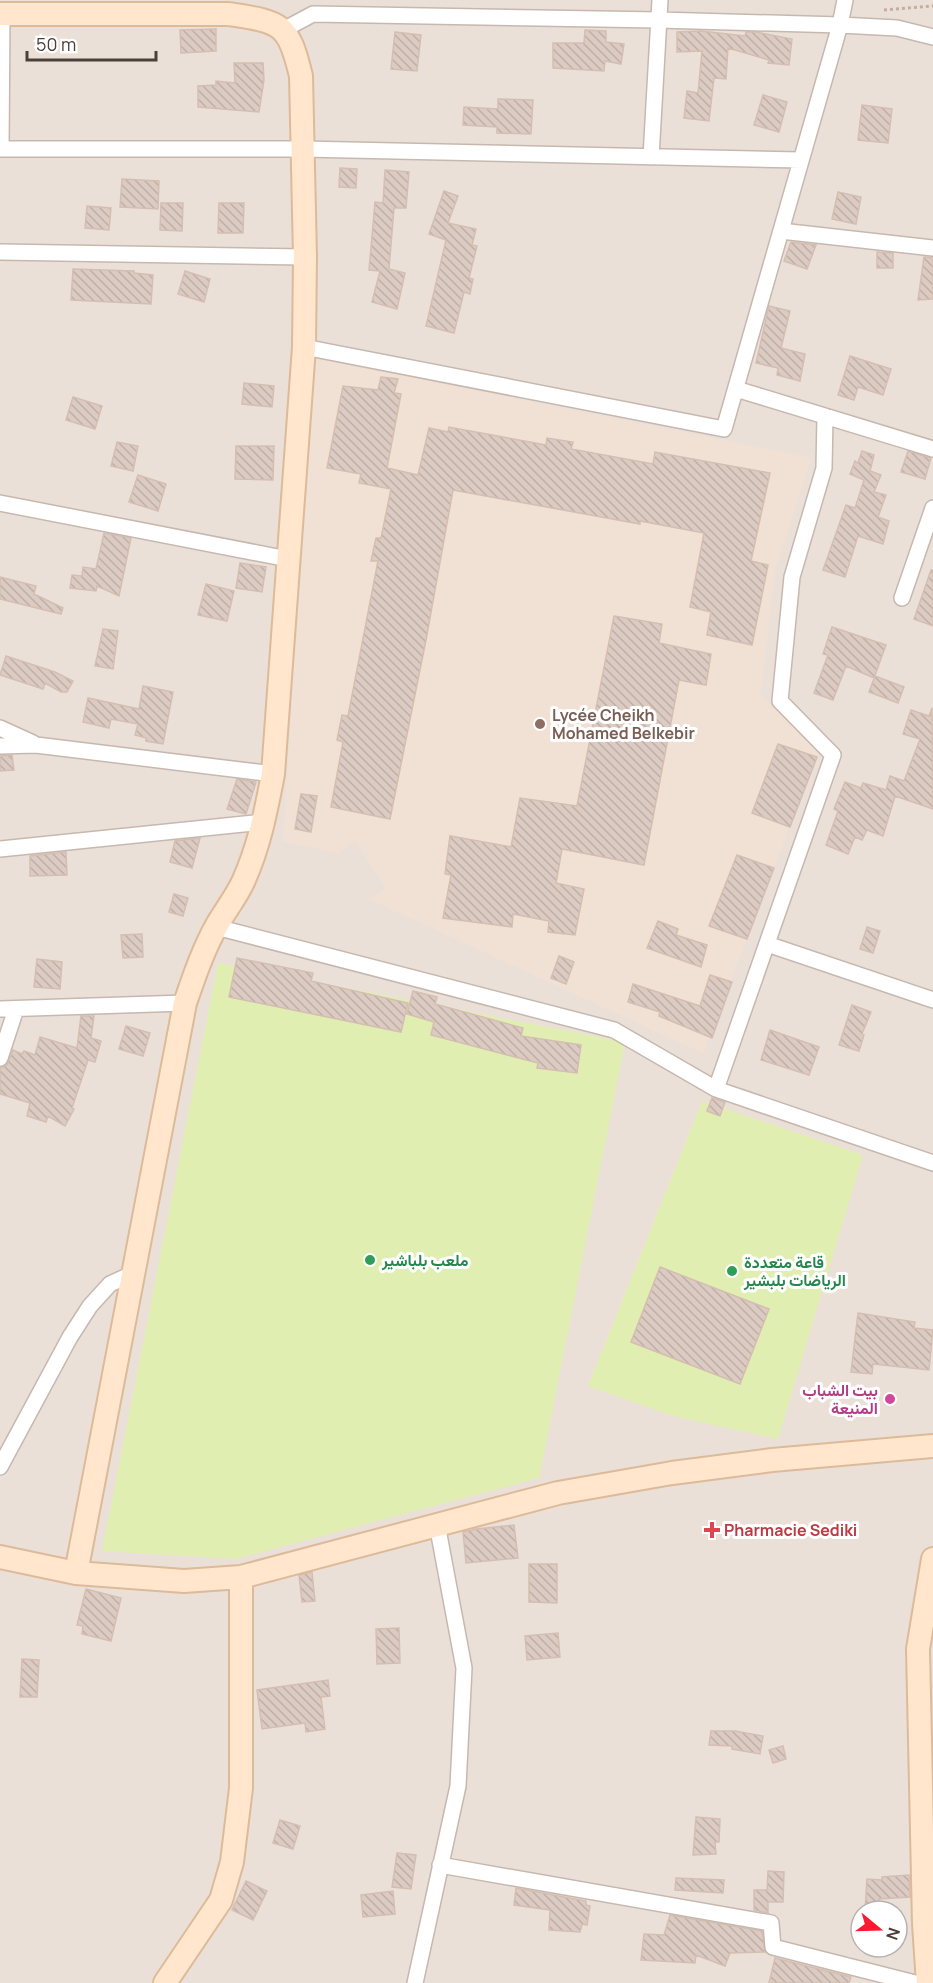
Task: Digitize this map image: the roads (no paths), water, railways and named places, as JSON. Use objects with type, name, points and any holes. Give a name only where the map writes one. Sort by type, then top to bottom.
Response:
[{"type":"street","points":[[651,157],[660,0]]},
{"type":"street","points":[[304,347],[724,429],[840,25],[845,0]]},
{"type":"street","points":[[76,1573],[185,1003],[200,960],[216,927],[242,884],[252,859],[264,822],[273,774],[304,347],[305,257],[303,149],[301,76],[294,46],[283,30],[265,20],[165,7],[1,14],[1,149],[303,149],[801,160]]},
{"type":"street","points":[[283,30],[314,7],[840,25],[897,28],[933,37]]},
{"type":"street","points":[[781,231],[933,248]]},
{"type":"street","points":[[0,252],[305,257]]},
{"type":"street","points":[[735,389],[933,449]]},
{"type":"street","points":[[716,1089],[833,755],[780,701],[792,577],[824,468],[825,416]]},
{"type":"street","points":[[0,503],[288,559]]},
{"type":"street","points":[[902,598],[933,508]]},
{"type":"street","points":[[0,728],[36,745]]},
{"type":"street","points":[[0,746],[36,745],[273,774]]},
{"type":"street","points":[[0,849],[264,822]]},
{"type":"street","points":[[216,927],[614,1030],[716,1089],[933,1163]]},
{"type":"street","points":[[767,944],[933,1000]]},
{"type":"street","points":[[0,1010],[185,1003]]},
{"type":"street","points":[[0,1058],[16,1009]]},
{"type":"street","points":[[0,1467],[70,1337],[90,1306],[110,1284],[134,1273]]},
{"type":"street","points":[[0,1557],[76,1573],[184,1581],[241,1577],[558,1494],[672,1473],[772,1460],[933,1446]]},
{"type":"street","points":[[415,1983],[458,1786],[464,1668],[437,1524]]},
{"type":"street","points":[[928,1983],[929,1924],[918,1649],[933,1559]]},
{"type":"street","points":[[165,1983],[221,1900],[232,1862],[241,1788],[241,1577]]},
{"type":"street","points":[[441,1865],[771,1923],[773,1947],[915,1983]]},
{"type":"place","name":"Lycée Cheikh Mohamed Belkebir","points":[[540,724]]},
{"type":"place","name":"ملعب بلباشير","points":[[370,1260]]},
{"type":"place","name":"قاعة متعددة الرياضات بلبشير","points":[[732,1271]]},
{"type":"place","name":"بيت الشباب المنيعة","points":[[890,1399]]},
{"type":"place","name":"Pharmacie Sediki","points":[[712,1530]]}]
